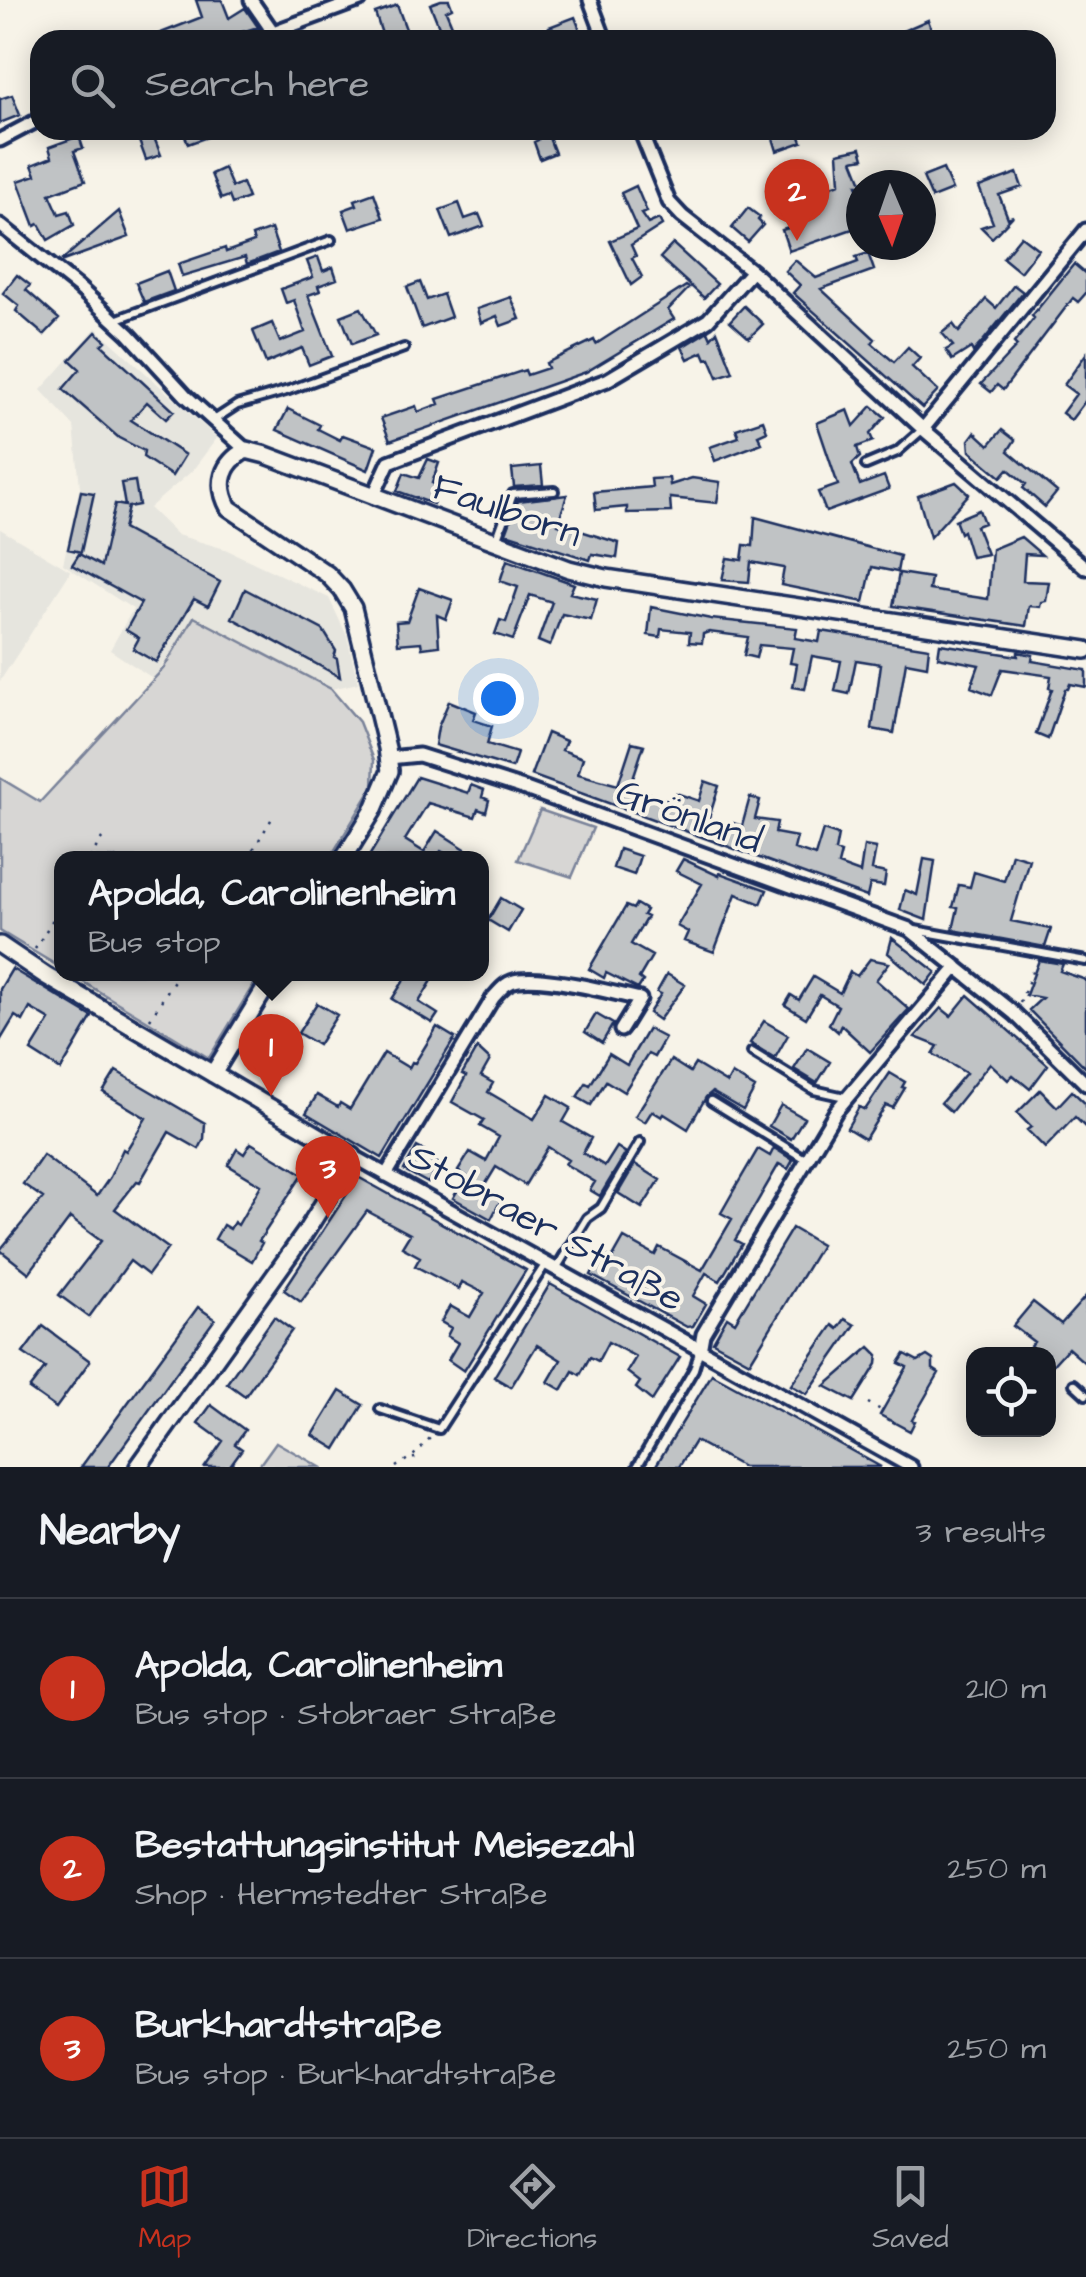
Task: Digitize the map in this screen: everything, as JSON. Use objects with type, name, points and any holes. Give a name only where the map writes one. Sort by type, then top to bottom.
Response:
[{"type":"street","points":[[251,0],[272,30]]},
{"type":"street","points":[[278,30],[360,0]]},
{"type":"street","points":[[590,0],[601,30]]},
{"type":"street","points":[[0,140],[30,124]]},
{"type":"street","points":[[644,140],[669,202],[682,216],[752,271],[923,429],[1086,568]]},
{"type":"street","name":"Faulborn","points":[[0,225],[78,287],[246,450],[495,542],[606,578],[1086,650]]},
{"type":"street","points":[[923,429],[1081,246],[1086,230]]},
{"type":"street","points":[[372,497],[389,462],[607,380],[708,320],[752,271]]},
{"type":"street","points":[[246,450],[226,466],[221,478],[221,494],[228,508],[327,574],[353,608],[390,772],[348,851]]},
{"type":"street","name":"Grönland","points":[[389,758],[419,754],[909,929],[1015,1014],[1086,1084]]},
{"type":"street","name":"Stobraer Straße","points":[[0,945],[54,979]]},
{"type":"street","points":[[700,1351],[703,1334],[846,1097],[957,967]]},
{"type":"street","points":[[386,1175],[505,984],[520,980],[600,989],[640,999],[621,1030]]},
{"type":"street","name":"Stobraer Straße","points":[[57,981],[386,1175],[911,1467]]},
{"type":"street","points":[[212,1074],[270,981]]},
{"type":"street","points":[[138,1467],[305,1233],[353,1156]]},
{"type":"lane","points":[[114,320],[331,240]]},
{"type":"lane","points":[[214,420],[237,405],[404,348]]},
{"type":"lane","points":[[866,465],[897,452],[923,429]]},
{"type":"lane","points":[[495,542],[513,494],[554,491]]},
{"type":"lane","points":[[909,929],[1086,961]]},
{"type":"lane","points":[[752,1052],[814,1090],[846,1097]]},
{"type":"lane","points":[[711,1101],[806,1160]]},
{"type":"lane","points":[[380,1410],[439,1429],[550,1268],[587,1218],[600,1208],[640,1142]]},
{"type":"lane","points":[[637,1467],[694,1369],[700,1351]]},
{"type":"lane","points":[[1074,1384],[1086,1395]]},
{"type":"path","points":[[252,851],[274,815]]},
{"type":"path","points":[[94,851],[105,833]]},
{"type":"path","points":[[27,963],[54,918]]},
{"type":"path","points":[[1015,1014],[1039,953]]},
{"type":"path","points":[[142,1031],[174,981]]},
{"type":"path","points":[[868,1403],[881,1410]]},
{"type":"path","points":[[396,1467],[439,1429]]},
{"type":"path","points":[[414,1455],[415,1467]]},
{"type":"shaded area","points":[[96,328],[217,438],[192,471],[149,508],[177,535],[225,549],[329,598],[347,636],[358,683],[331,689],[194,617],[154,679],[110,650],[133,609],[63,564],[80,487],[74,426],[41,390]]},
{"type":"shaded area","points":[[0,529],[71,571],[0,681]]},
{"type":"shaded area","points":[[194,617],[331,689],[359,722],[374,760],[373,787],[334,851],[54,851],[54,964],[0,931],[0,778],[40,802],[163,669]]},
{"type":"shaded area","points":[[540,810],[593,828],[572,877],[518,860]]},
{"type":"shaded area","points":[[82,981],[256,981],[209,1058]]},
{"type":"shaded area","points":[[276,1442],[320,1467],[258,1467]]},
{"type":"building","points":[[196,0],[222,0],[229,18],[245,8],[258,27],[169,30],[202,17]]},
{"type":"building","points":[[449,0],[452,8],[446,11],[454,30],[440,30],[430,4]]},
{"type":"building","points":[[397,5],[406,30],[381,30],[375,13]]},
{"type":"building","points":[[575,17],[580,30],[550,30],[549,27]]},
{"type":"building","points":[[928,20],[932,30],[905,30]]},
{"type":"building","points":[[12,95],[20,115],[0,123],[0,99]]},
{"type":"building","points":[[80,140],[83,148],[74,151],[85,181],[50,194],[59,214],[69,211],[74,225],[48,240],[39,224],[35,226],[18,181],[36,175],[32,165],[52,157],[49,147]]},
{"type":"building","points":[[139,140],[155,140],[161,155],[146,160]]},
{"type":"building","points":[[550,140],[555,153],[540,159],[534,142]]},
{"type":"building","points":[[774,140],[801,140],[802,142],[777,151]]},
{"type":"building","points":[[861,148],[864,158],[853,160],[857,170],[846,170],[846,231],[789,251],[782,230],[804,223],[795,200],[840,183],[838,153]]},
{"type":"building","points":[[224,168],[232,187],[242,183],[248,198],[232,204],[229,196],[221,199],[211,174]]},
{"type":"building","points":[[943,169],[952,190],[936,196],[936,172]]},
{"type":"building","points":[[1017,173],[1022,187],[999,195],[1008,218],[1013,216],[992,238],[981,227],[993,223],[979,187]]},
{"type":"building","points":[[636,186],[647,212],[641,214],[648,224],[659,219],[662,225],[631,245],[636,256],[632,258],[642,277],[631,285],[610,241],[637,229],[621,193]]},
{"type":"building","points":[[374,193],[383,218],[350,229],[343,210]]},
{"type":"building","points":[[459,203],[465,219],[479,214],[484,226],[451,238],[440,210]]},
{"type":"building","points":[[748,208],[760,217],[763,225],[748,242],[732,228]]},
{"type":"building","points":[[119,211],[129,237],[62,260]]},
{"type":"building","points":[[271,229],[279,252],[247,264],[245,257],[182,276],[178,264],[254,242],[252,236]]},
{"type":"building","points":[[1021,236],[1038,249],[1020,272],[1003,258]]},
{"type":"building","points":[[673,244],[717,284],[704,298],[660,258]]},
{"type":"building","points":[[318,257],[323,271],[333,267],[337,279],[318,286],[320,291],[308,295],[332,356],[309,365],[302,348],[266,363],[253,331],[272,323],[280,342],[305,332],[294,300],[286,303],[281,289],[313,277],[307,261]]},
{"type":"building","points":[[795,260],[816,278],[870,260],[874,270],[821,289],[894,362],[908,347],[920,358],[912,367],[938,391],[922,408],[793,293],[800,285],[785,271]]},
{"type":"building","points":[[1074,264],[1086,274],[1086,293],[1078,302],[1073,298],[1003,390],[997,385],[991,392],[981,384],[1017,346],[1014,343],[1032,316]]},
{"type":"building","points":[[167,271],[174,291],[144,302],[136,283]]},
{"type":"building","points":[[17,275],[30,285],[26,290],[59,319],[44,335],[16,311],[19,306],[3,293]]},
{"type":"building","points":[[420,282],[427,300],[443,294],[451,317],[422,328],[407,287]]},
{"type":"building","points":[[1014,285],[1023,292],[983,341],[973,352],[971,348],[952,360],[946,350],[953,346],[942,333],[953,324],[959,332],[986,299],[996,308]]},
{"type":"building","points":[[686,286],[689,288],[668,310],[674,319],[586,372],[390,441],[381,418],[416,406],[418,412],[439,404],[437,399],[525,370],[527,375],[548,368],[546,363],[594,340],[596,344]]},
{"type":"building","points":[[511,297],[520,319],[501,326],[497,316],[481,323],[477,309]]},
{"type":"building","points":[[744,306],[763,324],[749,338],[730,321]]},
{"type":"building","points":[[361,308],[376,335],[352,344],[341,316]]},
{"type":"building","points":[[708,331],[711,338],[717,331],[733,372],[718,377],[703,352],[688,359],[682,347]]},
{"type":"building","points":[[96,332],[106,341],[102,345],[174,411],[166,419],[147,402],[131,420],[185,455],[172,476],[143,457],[144,451],[119,438],[63,389],[80,369],[70,360]]},
{"type":"building","points":[[1086,354],[1086,400],[1071,420],[1062,413],[1076,394],[1064,385]]},
{"type":"building","points":[[872,406],[885,417],[870,434],[873,441],[857,447],[860,457],[852,464],[860,485],[884,476],[889,489],[826,512],[818,492],[838,485],[817,423],[848,410],[854,426]]},
{"type":"building","points":[[288,409],[340,440],[343,435],[376,447],[368,470],[277,430]]},
{"type":"building","points":[[763,420],[767,431],[758,435],[762,443],[715,461],[710,447],[739,437],[736,429]]},
{"type":"building","points":[[1002,430],[1015,440],[1008,451],[1057,492],[1045,507],[1008,469],[1001,477],[970,451],[969,440],[975,432],[989,445]]},
{"type":"building","points":[[428,459],[439,463],[432,483],[439,486],[433,504],[397,491],[404,473],[419,478]]},
{"type":"building","points":[[541,466],[543,485],[514,487],[512,469]]},
{"type":"building","points":[[669,478],[670,485],[692,478],[720,482],[717,503],[670,498],[671,512],[627,513],[627,507],[596,510],[594,492],[652,487],[651,479]]},
{"type":"building","points":[[135,481],[139,505],[128,507],[123,529],[220,582],[208,606],[194,599],[156,662],[133,649],[139,638],[126,630],[141,603],[72,565],[79,554],[101,566],[115,504],[125,506],[121,483]]},
{"type":"building","points":[[956,482],[969,494],[930,537],[918,496]]},
{"type":"building","points":[[81,491],[94,493],[81,552],[68,549]]},
{"type":"building","points":[[567,495],[558,524],[619,543],[617,558],[592,554],[590,560],[506,533],[518,501]]},
{"type":"building","points":[[979,510],[984,523],[976,526],[987,554],[971,557],[955,520]]},
{"type":"building","points":[[755,517],[900,556],[897,572],[872,567],[864,602],[781,585],[784,568],[751,562],[749,582],[722,580],[727,558],[742,560],[744,545],[753,546]]},
{"type":"building","points":[[1021,537],[1042,555],[1025,554],[1023,581],[1049,582],[1046,601],[1040,607],[1029,606],[1026,626],[893,606],[899,573],[931,578],[929,590],[988,599],[992,549]]},
{"type":"building","points":[[507,560],[574,584],[570,593],[597,599],[591,620],[562,614],[550,646],[538,641],[552,602],[530,595],[513,640],[495,634],[500,620],[506,622],[518,587],[500,581]]},
{"type":"building","points":[[419,588],[453,600],[446,619],[437,615],[439,646],[422,648],[421,642],[398,644],[396,622],[407,621]]},
{"type":"building","points":[[245,589],[323,630],[336,651],[340,677],[232,618]]},
{"type":"building","points":[[651,607],[711,619],[797,628],[795,638],[819,642],[821,631],[929,648],[927,666],[906,662],[894,733],[872,729],[881,664],[856,660],[849,694],[835,691],[841,661],[812,656],[805,689],[793,687],[797,664],[790,663],[793,648],[759,645],[756,658],[744,655],[748,637],[709,632],[703,634],[702,643],[689,642],[690,632],[661,629],[660,637],[648,635]]},
{"type":"building","points":[[940,644],[1018,656],[1018,652],[1033,655],[1032,661],[1086,670],[1086,687],[1070,684],[1065,689],[1048,739],[1036,734],[1052,689],[1051,676],[1002,669],[992,695],[971,687],[979,665],[938,657]]},
{"type":"building","points":[[449,701],[476,712],[473,720],[492,726],[487,744],[517,753],[512,768],[435,745]]},
{"type":"building","points":[[547,733],[566,741],[562,750],[583,758],[578,774],[618,785],[632,742],[644,745],[630,787],[672,802],[676,793],[699,801],[705,781],[719,786],[708,821],[731,828],[733,823],[742,826],[750,797],[760,800],[755,819],[777,822],[775,833],[797,837],[794,849],[815,856],[823,830],[838,835],[838,865],[860,873],[864,846],[876,848],[872,870],[886,873],[884,886],[870,884],[867,897],[531,775]]},
{"type":"building","points":[[417,777],[468,793],[471,785],[484,790],[482,797],[489,800],[486,812],[478,809],[475,817],[428,803],[405,840],[422,851],[372,851]]},
{"type":"building","points":[[437,831],[466,851],[425,851]]},
{"type":"building","points":[[619,849],[640,856],[634,875],[613,868]]},
{"type":"building","points":[[1012,854],[1029,859],[1011,921],[1051,929],[1045,947],[953,930],[958,908],[953,907],[959,885],[970,887],[974,872],[1004,881]]},
{"type":"building","points":[[683,859],[719,876],[720,873],[767,890],[761,904],[736,894],[714,952],[684,941],[688,932],[677,926],[702,884],[676,871]]},
{"type":"building","points":[[924,859],[935,861],[926,920],[900,910],[905,890],[917,895]]},
{"type":"building","points":[[501,898],[521,910],[508,932],[489,918]]},
{"type":"building","points":[[636,904],[646,910],[643,915],[647,917],[631,944],[652,956],[639,978],[643,981],[638,989],[589,969],[626,906],[633,909]]},
{"type":"building","points":[[892,938],[936,972],[926,985],[888,953]]},
{"type":"building","points":[[870,959],[889,963],[876,980],[909,1009],[870,1052],[841,1025],[838,1032],[829,1024],[838,1006],[820,995],[806,1018],[785,1005],[791,995],[799,1000],[813,977],[840,993],[850,972],[857,976]]},
{"type":"building","points":[[1039,960],[1063,964],[1060,971],[1086,980],[1086,1068],[1029,1010],[1042,998],[1026,995]]},
{"type":"building","points":[[12,969],[92,1017],[61,1070],[31,1051],[50,1020],[30,1008],[23,1021],[15,1016],[0,1041],[0,989]]},
{"type":"building","points":[[667,974],[685,985],[659,1020],[649,1013]]},
{"type":"building","points":[[404,981],[432,981],[419,1002],[438,1014],[432,1023],[392,999]]},
{"type":"building","points":[[968,995],[1048,1065],[1030,1089],[1013,1075],[1008,1080],[990,1063],[951,1112],[941,1103],[966,1073],[933,1054],[938,1046],[915,1037],[941,1008],[951,1016]]},
{"type":"building","points":[[317,1003],[337,1015],[318,1045],[298,1033]]},
{"type":"building","points":[[596,1014],[613,1024],[602,1043],[585,1032]]},
{"type":"building","points":[[764,1021],[788,1035],[775,1058],[750,1043]]},
{"type":"building","points":[[437,1027],[455,1038],[382,1158],[306,1113],[317,1095],[350,1109],[384,1053],[409,1068]]},
{"type":"building","points":[[648,1029],[665,1038],[654,1057],[648,1054],[624,1092],[606,1081],[591,1105],[577,1097],[586,1083],[590,1085],[609,1054],[627,1065]]},
{"type":"building","points":[[477,1048],[490,1060],[481,1076],[493,1083],[488,1092],[534,1119],[549,1095],[571,1108],[563,1122],[591,1138],[583,1153],[605,1166],[617,1147],[626,1153],[600,1196],[590,1190],[595,1182],[565,1164],[568,1160],[548,1147],[525,1185],[496,1167],[482,1190],[501,1200],[491,1219],[453,1198],[466,1176],[458,1171],[470,1152],[486,1161],[499,1137],[480,1126],[484,1120],[452,1102]]},
{"type":"building","points":[[807,1048],[830,1062],[817,1083],[794,1069]]},
{"type":"building","points":[[671,1060],[690,1072],[695,1064],[727,1083],[732,1074],[755,1088],[743,1110],[712,1092],[688,1129],[652,1111],[645,1122],[635,1116]]},
{"type":"building","points":[[116,1071],[205,1123],[204,1139],[199,1149],[169,1132],[140,1182],[115,1209],[168,1248],[148,1275],[130,1261],[89,1317],[59,1295],[101,1241],[70,1218],[29,1273],[0,1250],[43,1198],[23,1184],[43,1155],[97,1196],[110,1177],[123,1149],[126,1151],[146,1118],[103,1092]]},
{"type":"building","points":[[890,1073],[905,1082],[905,1088],[893,1108],[886,1105],[865,1139],[847,1128],[859,1107],[865,1110]]},
{"type":"building","points":[[1040,1090],[1057,1107],[1072,1091],[1086,1104],[1086,1128],[1075,1117],[1045,1148],[1017,1113]]},
{"type":"building","points":[[781,1105],[804,1118],[791,1139],[769,1126]]},
{"type":"building","points":[[251,1143],[303,1174],[259,1241],[262,1243],[252,1261],[215,1239],[223,1225],[230,1229],[234,1222],[238,1225],[261,1185],[228,1165],[237,1149],[244,1154]]},
{"type":"building","points":[[417,1147],[439,1164],[428,1183],[404,1170]]},
{"type":"building","points":[[774,1148],[793,1160],[788,1169],[779,1164],[735,1240],[742,1244],[720,1281],[706,1273],[693,1296],[706,1304],[693,1326],[687,1327],[591,1275],[602,1253],[612,1259],[624,1238],[655,1255],[659,1247],[702,1270],[732,1219],[721,1213],[758,1149],[770,1156]]},
{"type":"building","points":[[635,1164],[660,1180],[642,1208],[618,1193]]},
{"type":"building","points":[[358,1177],[526,1270],[464,1371],[448,1360],[458,1343],[447,1336],[451,1328],[441,1322],[450,1306],[470,1317],[484,1293],[462,1282],[459,1289],[415,1266],[420,1257],[402,1247],[410,1234],[367,1211],[301,1302],[284,1290]]},
{"type":"building","points":[[792,1228],[821,1245],[750,1362],[713,1342],[727,1317],[735,1322]]},
{"type":"building","points":[[550,1284],[680,1357],[652,1401],[636,1388],[640,1382],[627,1372],[636,1357],[608,1342],[598,1361],[590,1357],[580,1375],[573,1371],[562,1390],[548,1382],[561,1360],[537,1345],[511,1387],[494,1377]]},
{"type":"building","points":[[1086,1296],[1086,1364],[1068,1348],[1056,1361],[1056,1347],[1029,1347],[1034,1342],[1013,1326],[1033,1302],[1061,1324]]},
{"type":"building","points":[[198,1307],[215,1319],[108,1467],[81,1467]]},
{"type":"building","points":[[274,1317],[292,1330],[245,1396],[227,1383]]},
{"type":"building","points":[[845,1319],[855,1325],[807,1394],[791,1385],[833,1325],[838,1329]]},
{"type":"building","points":[[43,1326],[90,1361],[56,1408],[29,1389],[45,1368],[23,1353]]},
{"type":"building","points":[[870,1347],[878,1355],[877,1364],[854,1401],[825,1386]]},
{"type":"building","points":[[905,1354],[918,1361],[927,1356],[939,1373],[912,1420],[915,1421],[910,1431],[880,1415],[907,1367],[899,1363]]},
{"type":"building","points":[[712,1374],[881,1467],[743,1467],[695,1441],[679,1467],[655,1467]]},
{"type":"building","points":[[340,1391],[363,1405],[336,1449],[313,1435]]},
{"type":"building","points":[[211,1405],[245,1430],[235,1444],[242,1449],[229,1467],[205,1467],[223,1441],[198,1423]]},
{"type":"place","name":"Bestattungsinstitut Meisezahl","points":[[797,241]]},
{"type":"place","name":"Apolda, Carolinenheim","points":[[271,1096]]},
{"type":"place","name":"Burkhardtstraße","points":[[328,1218]]}]
